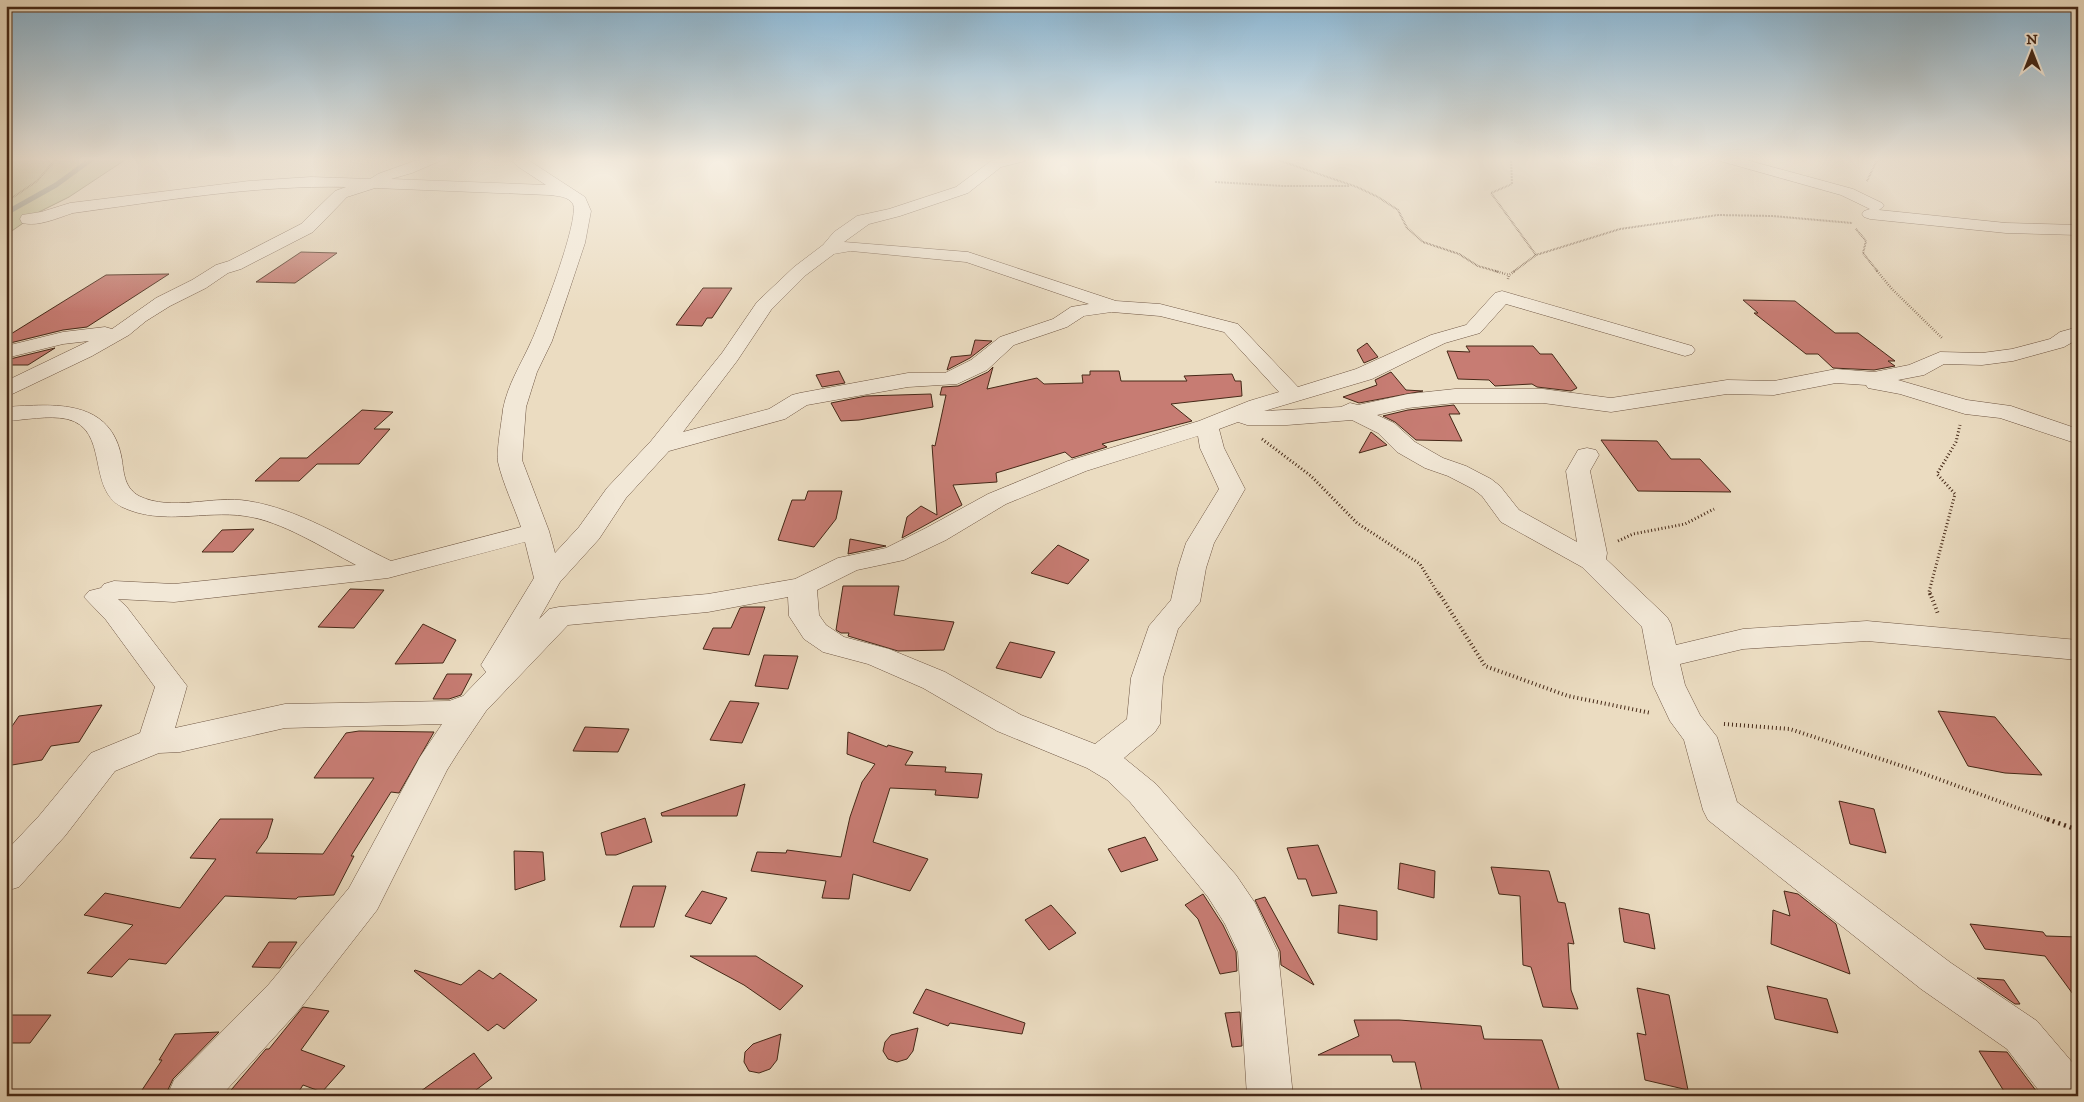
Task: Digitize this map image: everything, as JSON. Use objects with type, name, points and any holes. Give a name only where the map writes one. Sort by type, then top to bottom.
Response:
[{"type":"street","points":[[28,218],[44,217],[66,209]]},
{"type":"street","points":[[6,390],[85,352],[122,331],[139,317],[163,302],[199,284],[222,269],[308,228],[326,209]]},
{"type":"street","points":[[548,578],[536,531],[510,460],[515,407],[526,372],[542,341],[560,291],[576,243],[582,209]]},
{"type":"street","points":[[190,1096],[284,997],[363,899],[442,750],[474,704],[548,578],[589,533],[616,493],[660,446],[730,357],[764,306],[800,271],[829,249],[840,236],[863,220],[905,209]]},
{"type":"street","points":[[1873,210],[2006,228],[2078,230]]},
{"type":"street","points":[[829,249],[851,246],[968,257],[1112,306]]},
{"type":"street","points":[[6,876],[52,826],[103,762],[155,741],[180,740],[285,716],[450,712],[474,704],[559,616],[708,603],[802,586],[848,564],[894,554],[936,534],[997,499],[1077,466],[1219,422],[1257,406],[1364,374],[1438,339],[1473,329],[1506,286],[1685,350]]},
{"type":"street","points":[[660,446],[777,414],[800,400],[908,380],[950,379],[979,365],[1007,341],[1060,323],[1078,311],[1112,306],[1160,310],[1230,328],[1294,395]]},
{"type":"street","points":[[6,352],[63,338],[122,331]]},
{"type":"street","points":[[1219,422],[1353,413],[1408,401],[1455,396],[1544,396],[1611,405],[1727,387],[1774,388],[1836,376],[1874,379],[1916,370],[1940,358],[1964,360],[2013,355],[2057,343],[2067,336],[2078,333]]},
{"type":"street","points":[[1876,383],[1904,388],[1965,407],[2003,411],[2078,438]]},
{"type":"street","points":[[1321,387],[1353,413],[1386,428],[1406,447],[1434,463],[1457,470],[1482,484],[1491,492],[1510,516],[1592,557],[1656,624],[1669,685],[1687,721],[1700,737],[1721,810],[1936,976],[2022,1035],[2071,1096]]},
{"type":"street","points":[[6,414],[39,412],[74,414],[91,423],[108,452],[109,469],[116,488],[128,500],[144,508],[170,510],[244,507],[274,514],[388,570]]},
{"type":"street","points":[[1099,759],[1143,724],[1147,678],[1164,626],[1185,602],[1192,568],[1200,543],[1232,489],[1212,448],[1219,422]]},
{"type":"street","points":[[1587,455],[1578,471],[1592,557]]},
{"type":"street","points":[[155,741],[171,686],[116,613],[107,594],[174,593],[388,570],[536,531]]},
{"type":"street","points":[[802,586],[804,616],[815,632],[834,645],[878,656],[934,680],[1009,723],[1099,759],[1120,771],[1143,793],[1222,886],[1241,915],[1258,952],[1270,1096]]},
{"type":"street","points":[[1663,658],[1743,638],[1867,631],[2078,650]]},
{"type":"path","points":[[1397,209],[1407,228],[1424,242],[1459,254],[1506,286],[1536,255],[1620,229],[1718,215],[1772,216],[1851,223],[1866,218],[1873,210]]},
{"type":"path","points":[[1505,209],[1514,226],[1536,255]]},
{"type":"path","points":[[1851,223],[1866,241],[1863,253],[1892,288],[1964,360]]},
{"type":"path","points":[[1947,638],[1929,592],[1955,494],[1938,474],[1956,442],[1965,407]]},
{"type":"path","points":[[1219,422],[1283,454],[1311,476],[1357,523],[1420,564],[1485,666],[1568,696],[1687,721],[1790,729],[1911,769],[2078,830]]},
{"type":"path","points":[[1592,557],[1633,534],[1685,524],[1714,509]]},
{"type":"green space","points":[[6,209],[44,209],[39,212],[6,235]]},
{"type":"building","points":[[301,252],[337,253],[295,283],[256,282]]},
{"type":"building","points":[[169,274],[87,327],[63,330],[6,344],[6,337],[106,275]]},
{"type":"building","points":[[703,288],[732,288],[712,318],[707,318],[702,326],[676,325]]},
{"type":"building","points":[[1743,300],[1795,301],[1835,333],[1858,333],[1895,361],[1888,361],[1895,366],[1874,370],[1833,368],[1818,354],[1806,354],[1754,313],[1758,313]]},
{"type":"building","points":[[975,340],[992,341],[970,358],[947,370],[951,357],[971,355]]},
{"type":"building","points":[[1367,343],[1378,357],[1364,363],[1357,350]]},
{"type":"building","points":[[1466,346],[1533,346],[1540,354],[1552,354],[1577,388],[1571,391],[1537,387],[1532,384],[1495,386],[1489,380],[1458,379],[1447,351],[1470,352]]},
{"type":"building","points":[[55,348],[28,365],[6,365],[6,360]]},
{"type":"building","points":[[993,367],[987,389],[1037,378],[1044,384],[1083,383],[1082,375],[1090,375],[1090,371],[1119,371],[1121,381],[1187,381],[1184,376],[1232,374],[1235,381],[1241,381],[1242,396],[1171,404],[1192,421],[1102,444],[1107,447],[1072,458],[1065,452],[996,473],[997,482],[953,485],[962,505],[902,538],[907,517],[921,506],[937,515],[932,445],[935,446],[946,395],[940,395],[942,387],[958,386],[988,372]]},
{"type":"building","points":[[839,371],[845,383],[822,387],[816,375]]},
{"type":"building","points":[[1391,372],[1406,390],[1423,391],[1359,403],[1343,397],[1377,385],[1375,380]]},
{"type":"building","points":[[931,394],[933,407],[859,420],[841,421],[831,403],[866,396]]},
{"type":"building","points":[[1454,405],[1460,414],[1449,414],[1462,441],[1416,440],[1395,422],[1383,416],[1408,410]]},
{"type":"building","points":[[362,410],[393,412],[374,429],[390,429],[359,464],[317,464],[299,481],[255,481],[280,458],[307,458]]},
{"type":"building","points":[[1371,432],[1387,445],[1359,453]]},
{"type":"building","points":[[1601,440],[1657,441],[1671,459],[1700,459],[1731,492],[1638,491]]},
{"type":"building","points":[[808,491],[842,491],[836,519],[814,547],[778,540],[792,500],[805,500]]},
{"type":"building","points":[[254,529],[233,552],[202,552],[222,530]]},
{"type":"building","points":[[850,539],[886,546],[848,554]]},
{"type":"building","points":[[1058,545],[1089,560],[1068,584],[1031,573]]},
{"type":"building","points":[[843,586],[899,586],[894,615],[954,622],[944,650],[898,651],[848,636],[849,633],[841,633],[836,630]]},
{"type":"building","points":[[350,589],[384,590],[354,628],[318,627]]},
{"type":"building","points":[[765,607],[749,655],[703,649],[713,628],[731,628],[740,608]]},
{"type":"building","points":[[423,624],[456,640],[443,663],[395,664]]},
{"type":"building","points":[[1010,642],[1055,652],[1041,678],[996,668]]},
{"type":"building","points":[[764,655],[798,656],[788,689],[755,686]]},
{"type":"building","points":[[447,674],[472,674],[461,695],[449,699],[433,699]]},
{"type":"building","points":[[730,701],[759,703],[742,743],[710,740]]},
{"type":"building","points":[[102,705],[79,742],[51,746],[42,760],[6,766],[6,735],[19,716]]},
{"type":"building","points":[[1938,711],[1995,717],[2042,775],[2005,773],[1968,766]]},
{"type":"building","points":[[585,727],[629,729],[618,752],[573,751]]},
{"type":"building","points":[[359,731],[434,732],[399,793],[391,792],[351,856],[354,856],[334,895],[298,897],[296,899],[225,896],[166,964],[129,959],[112,977],[87,973],[133,925],[84,915],[105,893],[180,908],[216,859],[190,858],[220,819],[273,819],[267,838],[256,853],[323,854],[374,778],[314,778],[346,733]]},
{"type":"building","points":[[848,732],[887,747],[888,745],[913,752],[905,765],[946,767],[945,772],[982,774],[978,798],[935,795],[936,790],[890,788],[873,842],[928,859],[910,891],[853,874],[849,899],[822,898],[826,881],[751,871],[757,852],[786,853],[787,850],[841,857],[850,817],[862,782],[875,764],[847,754]]},
{"type":"building","points":[[745,784],[737,816],[662,816],[661,813]]},
{"type":"building","points":[[1839,801],[1874,809],[1886,853],[1850,844]]},
{"type":"building","points":[[645,818],[652,842],[616,855],[606,855],[601,833]]},
{"type":"building","points":[[1145,837],[1158,860],[1121,872],[1108,849]]},
{"type":"building","points":[[1318,845],[1337,893],[1312,896],[1306,879],[1298,879],[1287,848]]},
{"type":"building","points":[[514,851],[543,852],[545,880],[515,890]]},
{"type":"building","points":[[1400,863],[1435,871],[1434,898],[1398,889]]},
{"type":"building","points":[[1491,867],[1549,871],[1558,902],[1565,903],[1574,944],[1568,943],[1571,990],[1578,1009],[1543,1007],[1531,967],[1523,965],[1520,896],[1499,894]]},
{"type":"building","points":[[633,886],[666,886],[654,927],[620,927]]},
{"type":"building","points":[[702,891],[727,898],[711,924],[685,916]]},
{"type":"building","points":[[1784,891],[1798,894],[1836,924],[1850,974],[1771,944],[1773,910],[1790,916]]},
{"type":"building","points":[[1203,894],[1223,925],[1236,952],[1237,971],[1220,974],[1198,919],[1185,905]]},
{"type":"building","points":[[1265,897],[1314,985],[1281,965],[1280,951],[1255,900]]},
{"type":"building","points":[[1051,905],[1076,933],[1049,950],[1025,920]]},
{"type":"building","points":[[1339,905],[1377,911],[1377,940],[1338,933]]},
{"type":"building","points":[[1619,908],[1649,914],[1655,949],[1624,942]]},
{"type":"building","points":[[1970,924],[2043,932],[2046,936],[2078,937],[2078,1001],[2045,956],[1985,949]]},
{"type":"building","points":[[269,942],[297,942],[280,968],[252,967]]},
{"type":"building","points":[[690,956],[756,956],[803,986],[780,1010],[744,985]]},
{"type":"building","points":[[415,970],[461,985],[479,970],[493,979],[500,973],[537,1000],[504,1029],[497,1024],[488,1031]]},
{"type":"building","points":[[1977,978],[2004,980],[2020,1004],[2015,1004]]},
{"type":"building","points":[[1767,986],[1827,999],[1838,1033],[1775,1019]]},
{"type":"building","points":[[1637,988],[1669,995],[1688,1090],[1645,1080],[1637,1033],[1646,1035]]},
{"type":"building","points":[[926,989],[1025,1023],[1022,1034],[950,1023],[948,1026],[913,1013]]},
{"type":"building","points":[[303,1007],[329,1011],[301,1050],[345,1066],[322,1092],[303,1085],[296,1096],[226,1096],[266,1049],[269,1049]]},
{"type":"building","points":[[1240,1012],[1242,1046],[1232,1047],[1225,1013]]},
{"type":"building","points":[[6,1015],[51,1015],[30,1043],[6,1043]]},
{"type":"building","points":[[1354,1020],[1399,1020],[1481,1026],[1484,1039],[1542,1040],[1561,1095],[1499,1093],[1500,1096],[1423,1096],[1415,1062],[1393,1062],[1391,1055],[1318,1055],[1359,1036]]},
{"type":"building","points":[[918,1028],[913,1051],[907,1059],[897,1062],[888,1059],[883,1051],[885,1042],[891,1035]]},
{"type":"building","points":[[219,1032],[173,1079],[165,1096],[138,1096],[162,1060],[159,1060],[175,1034]]},
{"type":"building","points":[[781,1034],[777,1060],[770,1069],[759,1073],[749,1071],[744,1062],[745,1052],[753,1044]]},
{"type":"building","points":[[1979,1051],[2007,1052],[2040,1096],[2007,1096]]},
{"type":"building","points":[[474,1053],[492,1078],[468,1096],[414,1096]]},
{"type":"waterway","points":[[6,213],[12,209]]}]
